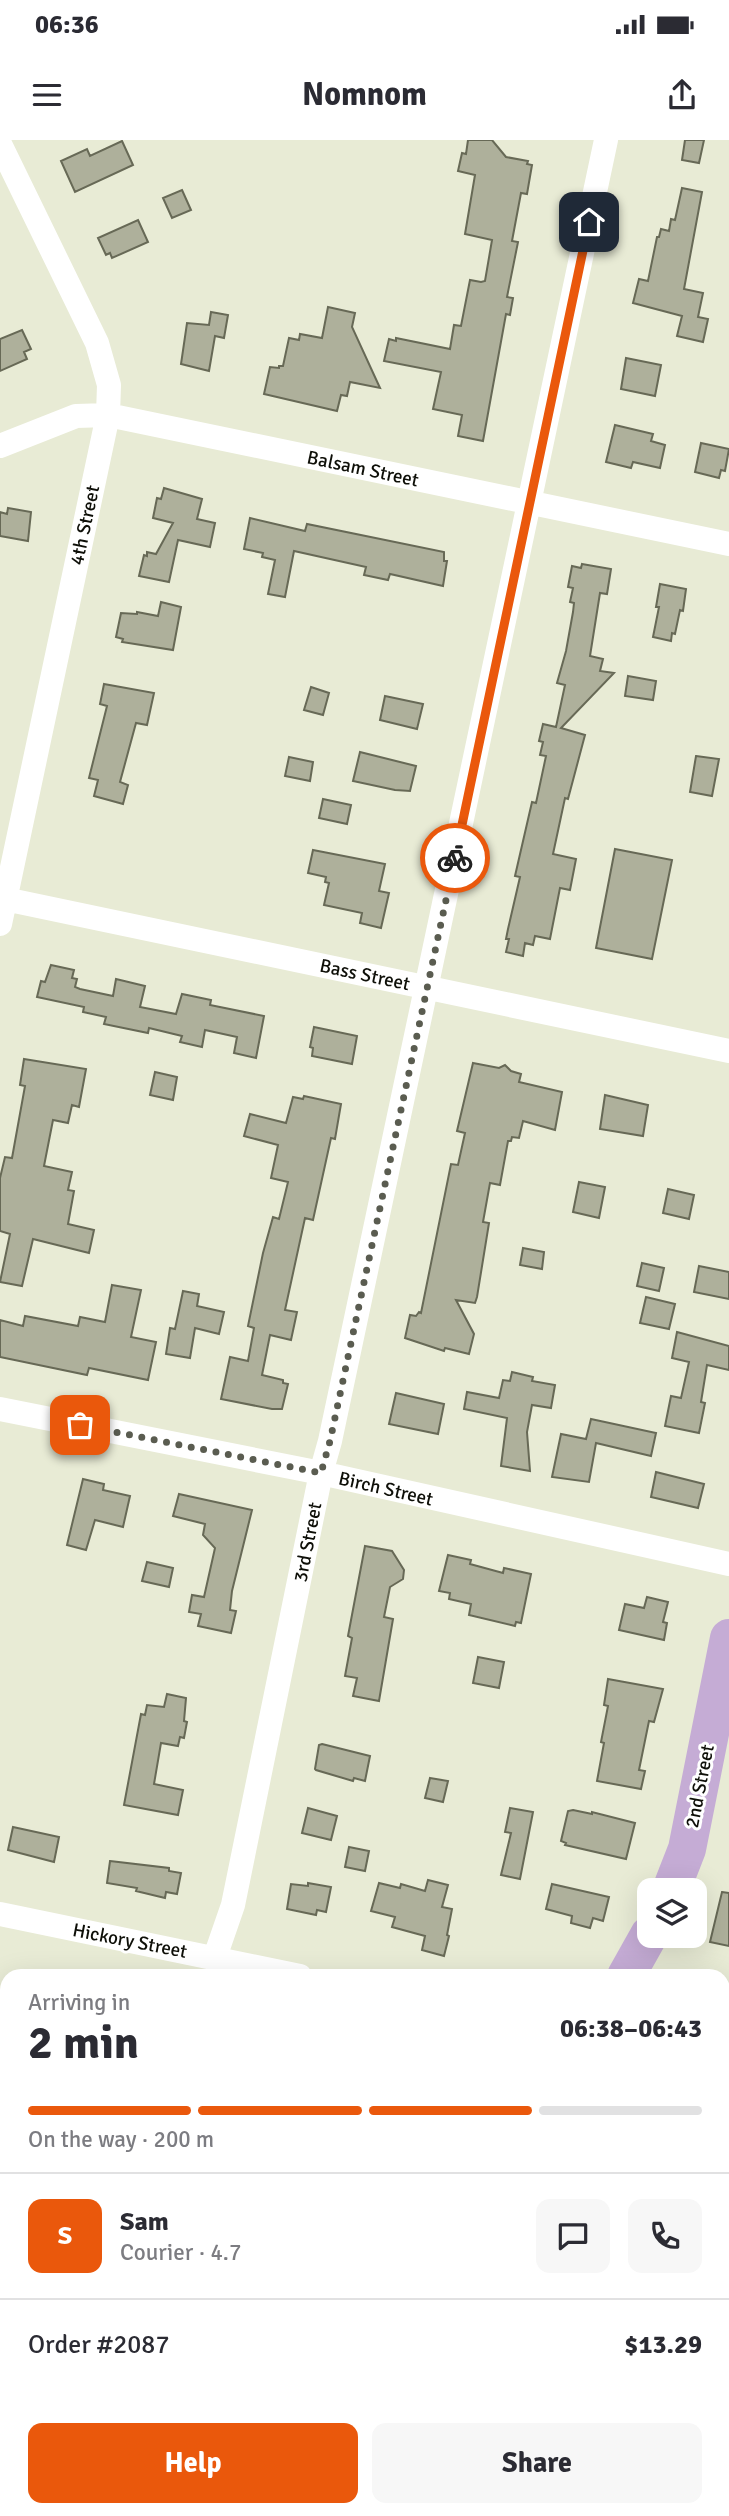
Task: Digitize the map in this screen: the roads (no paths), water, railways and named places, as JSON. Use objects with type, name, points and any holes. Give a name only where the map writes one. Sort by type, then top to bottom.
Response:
[{"type":"main road","name":"2nd Street","points":[[676,1878],[687,1849],[729,1638]]},
{"type":"main road","points":[[630,1969],[642,1948]]},
{"type":"street","name":"3rd Street","points":[[215,1957],[233,1905],[321,1473],[428,987],[606,140]]},
{"type":"street","name":"4th Street","points":[[0,144],[97,343],[109,385],[108,415],[3,898],[0,925]]},
{"type":"street","name":"Balsam Street","points":[[0,446],[76,416],[108,415],[729,544]]},
{"type":"street","name":"Bass Street","points":[[3,898],[729,1051]]},
{"type":"street","name":"Birch Street","points":[[0,1409],[321,1473],[729,1564]]},
{"type":"street","name":"Hickory Street","points":[[0,1914],[269,1969]]}]
